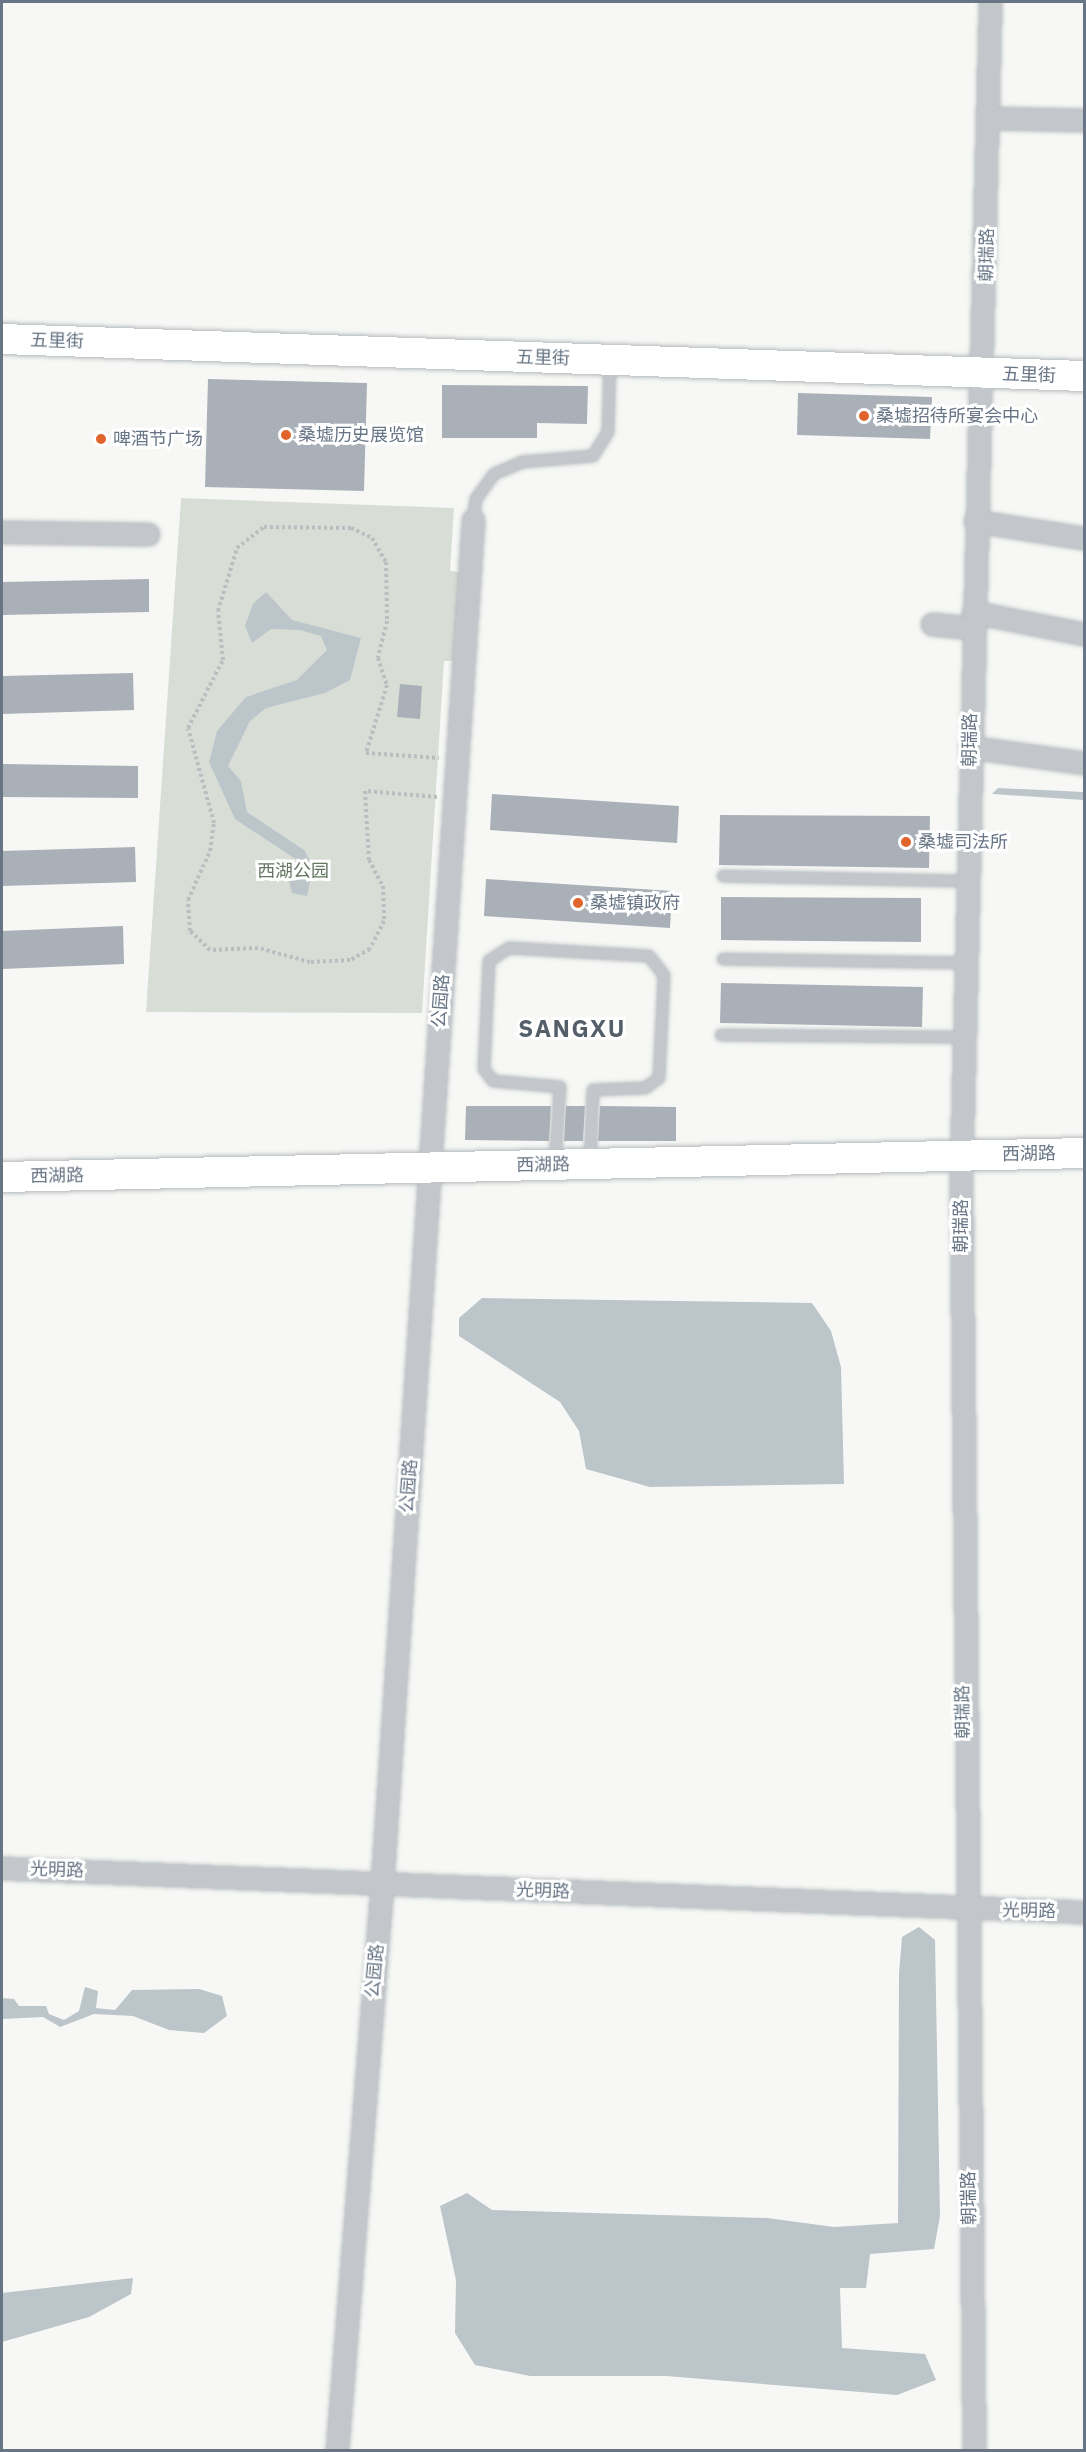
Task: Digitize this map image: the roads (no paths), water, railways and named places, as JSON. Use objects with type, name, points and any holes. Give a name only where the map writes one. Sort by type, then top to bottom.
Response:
[{"type":"main road","name":"五里街","points":[[2,339],[1084,376]]},
{"type":"main road","name":"西湖路","points":[[2,1177],[429,1177],[961,1166],[1084,1153]]},
{"type":"main road","name":"西湖路","points":[[2,1196],[429,1177],[555,1165],[590,1164],[961,1166],[1084,1173]]},
{"type":"street","name":"朝瑞路","points":[[974,2451],[965,1910],[961,1166],[979,373],[986,340],[990,2]]},
{"type":"street","points":[[989,118],[1084,120]]},
{"type":"street","name":"公园路","points":[[337,2451],[382,1884],[473,520]]},
{"type":"street","points":[[975,521],[1084,538]]},
{"type":"street","points":[[2,532],[148,534]]},
{"type":"street","points":[[932,624],[973,620],[1084,634]]},
{"type":"street","points":[[970,747],[1084,764]]},
{"type":"street","name":"光明路","points":[[2,1868],[965,1910],[1084,1912]]},
{"type":"lane","points":[[473,520],[476,499],[494,474],[522,462],[592,456],[608,432],[610,360]]},
{"type":"lane","points":[[723,876],[967,881]]},
{"type":"lane","points":[[555,1165],[560,1087],[493,1081],[484,1069],[489,961],[509,948],[649,956],[664,975],[659,1078],[645,1088],[593,1090],[590,1164]]},
{"type":"lane","points":[[723,959],[965,963]]},
{"type":"lane","points":[[721,1035],[964,1037]]},
{"type":"place","name":"桑墟招待所宴会中心","points":[[864,416]]},
{"type":"place","name":"桑墟历史展览馆","points":[[286,435]]},
{"type":"place","name":"啤酒节广场","points":[[101,439]]},
{"type":"place","name":"桑墟司法所","points":[[906,842]]},
{"type":"place","name":"桑墟镇政府","points":[[578,903]]},
{"type":"district","name":"SANGXU","points":[[572,1029]]},
{"type":"park label","name":"西湖公园","points":[[293,871]]}]
